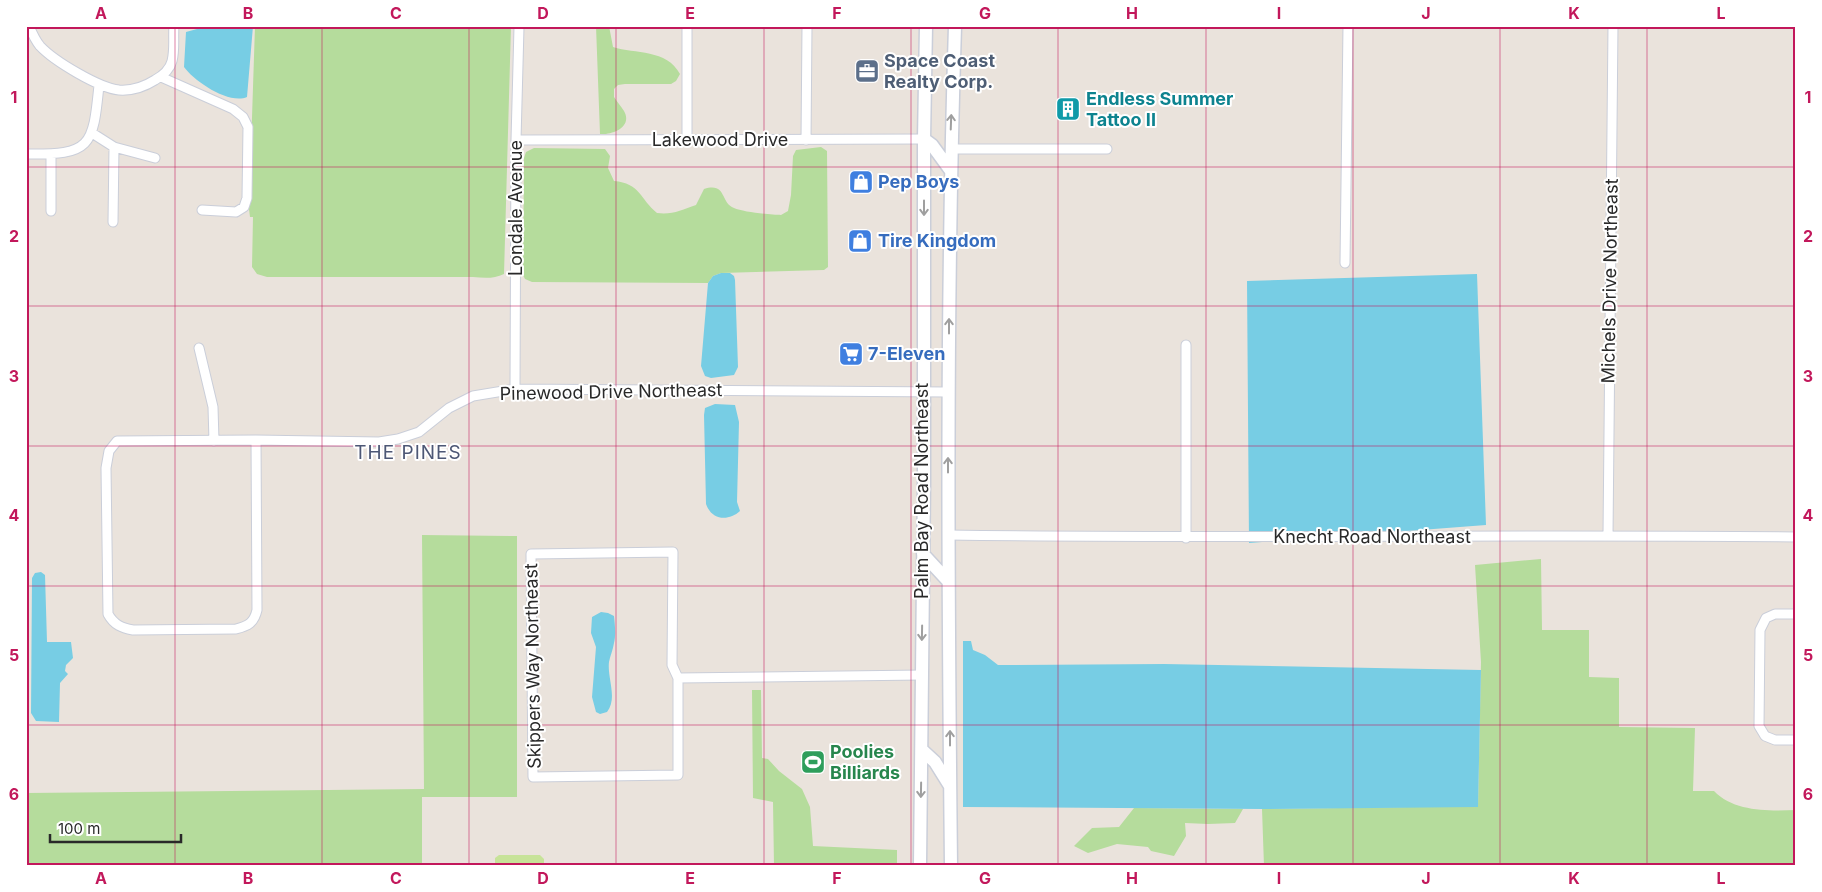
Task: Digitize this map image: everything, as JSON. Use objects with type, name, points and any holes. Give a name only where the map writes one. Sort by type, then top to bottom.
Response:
[{"type":"main road","name":"Palm Bay Road Northeast","points":[[920,866],[926,26]]},
{"type":"main road","name":"Palm Bay Road Northeast","points":[[951,866],[948,392],[950,171],[954,26]]},
{"type":"main road","points":[[924,124],[935,138],[951,149]]},
{"type":"main road","points":[[924,139],[932,145],[950,171]]},
{"type":"main road","points":[[923,554],[948,581]]},
{"type":"main road","points":[[922,750],[935,762],[950,786]]},
{"type":"street","points":[[29,26],[40,45],[50,55],[99,85],[118,90],[141,88],[161,77],[173,60],[174,26]]},
{"type":"street","points":[[687,26],[687,140]]},
{"type":"street","points":[[1344,263],[1348,26]]},
{"type":"street","name":"Michels Drive Northeast","points":[[1608,535],[1613,26]]},
{"type":"street","name":"Londale Avenue","points":[[515,390],[516,140],[519,27]]},
{"type":"street","points":[[806,140],[807,27]]},
{"type":"street","points":[[161,77],[234,109],[243,117],[248,127],[247,198],[244,207],[236,212],[202,210]]},
{"type":"street","points":[[26,154],[51,155],[69,153],[79,149],[87,142],[96,120],[99,85]]},
{"type":"street","points":[[92,133],[114,147],[155,158]]},
{"type":"street","name":"Lakewood Drive","points":[[516,140],[924,139]]},
{"type":"street","points":[[112,222],[114,147]]},
{"type":"street","points":[[951,149],[1107,149]]},
{"type":"street","points":[[51,155],[51,211]]},
{"type":"street","points":[[1186,345],[1186,538]]},
{"type":"street","points":[[199,348],[213,407],[214,440]]},
{"type":"street","name":"Pinewood Drive Northeast","points":[[256,440],[257,603],[256,616],[253,622],[236,629],[133,630],[121,628],[112,621],[108,614],[106,468],[109,450],[117,441],[256,440],[379,442],[398,439],[419,432],[449,408],[473,396],[515,390],[948,392]]},
{"type":"street","name":"Knecht Road Northeast","points":[[948,534],[1186,538],[1608,535],[1796,537]]},
{"type":"street","name":"Skippers Way Northeast","points":[[673,552],[672,665],[678,678],[678,775],[533,776],[531,554],[673,552]]},
{"type":"street","points":[[1796,614],[1776,614],[1766,618],[1760,630],[1759,726],[1764,736],[1775,740],[1796,740]]},
{"type":"street","points":[[678,678],[922,675]]},
{"type":"green space","points":[[255,26],[511,26],[504,274],[485,278],[267,277],[257,274],[252,267],[253,217],[250,217],[249,209]]},
{"type":"green space","points":[[596,26],[609,26],[613,47],[659,56],[674,66],[680,74],[676,81],[671,84],[618,85],[614,89],[614,97],[624,111],[626,121],[620,129],[605,134],[600,134]]},
{"type":"green space","points":[[821,147],[827,151],[828,267],[824,270],[721,273],[713,276],[708,283],[532,282],[525,279],[523,275],[524,158],[526,152],[534,148],[605,149],[610,156],[608,168],[614,181],[623,182],[635,188],[657,213],[672,213],[696,205],[704,189],[716,188],[734,208],[750,212],[781,215],[788,211],[791,195],[793,156],[796,150]]},
{"type":"green space","points":[[422,535],[517,536],[517,797],[422,797],[422,866],[26,866],[26,793],[424,789]]},
{"type":"green space","points":[[1541,559],[1542,630],[1589,630],[1589,677],[1619,678],[1619,727],[1695,728],[1693,791],[1714,791],[1731,803],[1752,809],[1796,810],[1796,866],[1264,866],[1262,809],[1478,806],[1481,662],[1475,565]]},
{"type":"green space","points":[[752,690],[761,690],[762,758],[768,759],[779,771],[802,789],[810,807],[813,846],[897,850],[897,866],[774,866],[773,802],[753,798]]},
{"type":"green space","points":[[1134,808],[1243,809],[1235,823],[1185,823],[1186,836],[1174,856],[1151,851],[1148,847],[1117,844],[1088,853],[1074,846],[1092,828],[1119,827]]},
{"type":"green space","points":[[499,855],[540,855],[544,859],[544,866],[495,866],[495,858]]},
{"type":"water","points":[[198,26],[253,26],[247,97],[240,99],[222,95],[204,85],[184,67],[186,32],[197,29]]},
{"type":"water","points":[[721,273],[730,273],[734,276],[735,280],[738,367],[734,375],[711,378],[705,376],[701,366],[708,283],[713,276]]},
{"type":"water","points":[[1477,274],[1486,525],[1249,543],[1247,281]]},
{"type":"water","points":[[715,404],[735,405],[739,422],[737,502],[740,511],[726,518],[712,514],[706,504],[704,415],[705,408]]},
{"type":"water","points":[[41,572],[45,575],[47,642],[71,642],[73,658],[66,665],[65,671],[68,674],[60,683],[59,722],[36,721],[31,713],[32,578],[35,573]]},
{"type":"water","points":[[601,612],[614,616],[615,633],[614,646],[609,662],[612,701],[607,712],[600,714],[596,712],[592,697],[596,647],[591,633],[592,617]]},
{"type":"water","points":[[963,641],[971,641],[973,650],[985,655],[998,665],[1164,664],[1481,670],[1478,807],[1262,809],[963,807]]},
{"type":"place","name":"Space Coast Realty Corp.","points":[[867,71]]},
{"type":"place","name":"Endless Summer Tattoo II","points":[[1068,109]]},
{"type":"place","name":"Pep Boys","points":[[861,182]]},
{"type":"place","name":"Tire Kingdom","points":[[860,241]]},
{"type":"place","name":"7-Eleven","points":[[851,354]]},
{"type":"place","name":"Poolies Billiards","points":[[813,762]]},
{"type":"district","name":"THE PINES","points":[[408,452]]}]
